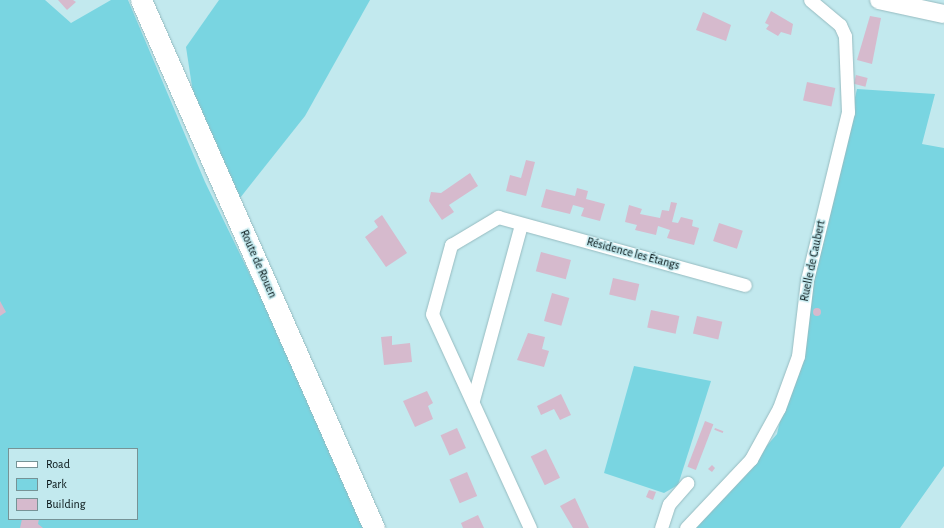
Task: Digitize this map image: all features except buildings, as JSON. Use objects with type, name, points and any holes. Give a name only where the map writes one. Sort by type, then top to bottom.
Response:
[{"type":"main road","name":"Route de Rouen","points":[[140,0],[374,528]]},
{"type":"main road","points":[[880,0],[944,14]]},
{"type":"street","name":"Ruelle de Caubert","points":[[686,528],[751,460],[779,408],[798,356],[807,280],[848,112],[845,36],[840,25],[810,0]]},
{"type":"street","name":"Résidence les Étangs","points":[[530,528],[473,400],[432,314],[451,245],[498,218],[745,285]]},
{"type":"street","points":[[473,400],[521,224]]},
{"type":"street","points":[[661,528],[669,504],[686,483]]},
{"type":"green space","points":[[0,0],[45,0],[71,23],[111,0],[128,0],[205,182],[326,431],[367,528],[0,528]]},
{"type":"green space","points":[[219,0],[370,0],[305,116],[240,198],[193,93],[186,47]]},
{"type":"green space","points":[[857,89],[935,94],[922,144],[944,148],[944,466],[900,528],[695,528],[777,434]]},
{"type":"green space","points":[[634,366],[711,381],[678,485],[664,493],[604,473]]}]
